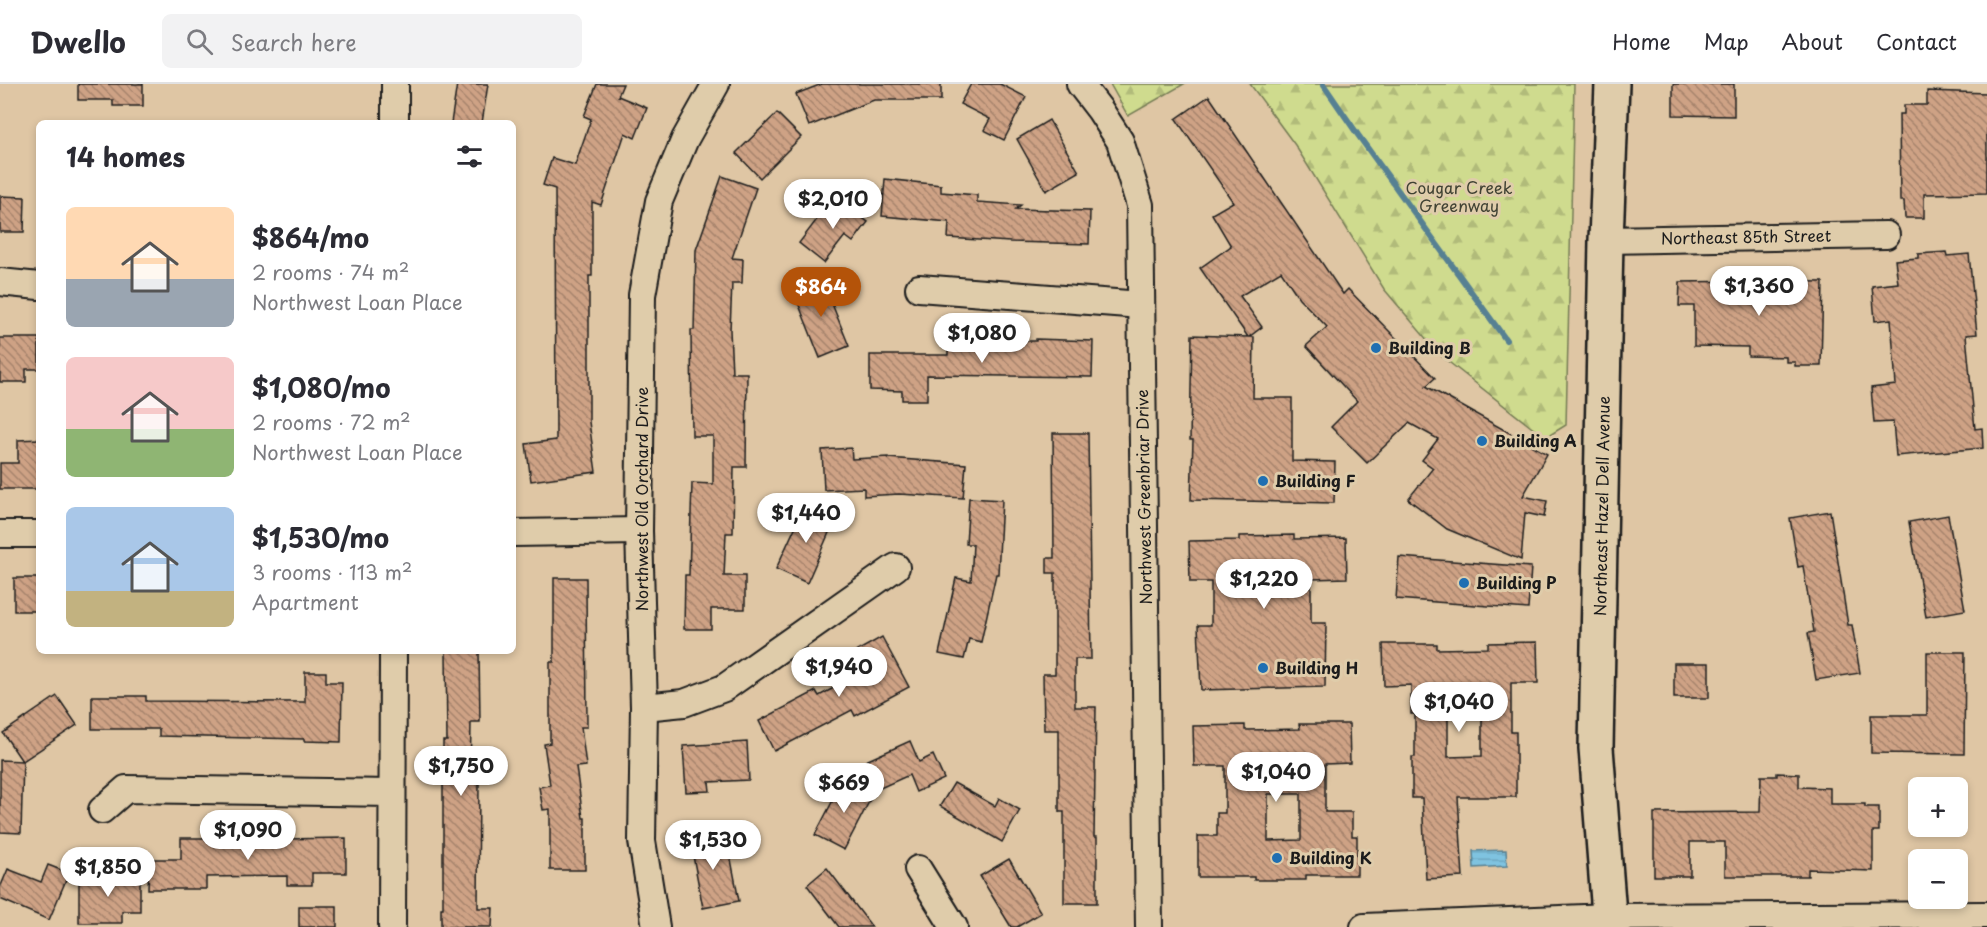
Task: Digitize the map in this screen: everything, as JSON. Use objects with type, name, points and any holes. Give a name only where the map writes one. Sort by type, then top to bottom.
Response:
[{"type":"main road","name":"Northeast Hazel Dell Avenue","points":[[1609,922],[1596,748],[1606,240],[1612,84]]},
{"type":"street","points":[[395,84],[395,120]]},
{"type":"street","name":"Northwest Old Orchard Drive","points":[[656,927],[642,841],[644,707],[639,531],[642,295],[659,201],[685,139],[716,84]]},
{"type":"street","name":"Northwest Greenbriar Drive","points":[[1080,84],[1120,141],[1140,206],[1149,927]]},
{"type":"street","name":"Northeast 85th Street","points":[[1606,240],[1886,235]]},
{"type":"street","points":[[0,282],[36,286]]},
{"type":"street","points":[[919,288],[1141,305]]},
{"type":"street","points":[[516,533],[639,531]]},
{"type":"street","points":[[0,534],[36,534]]},
{"type":"street","points":[[644,707],[684,703],[724,688],[896,567]]},
{"type":"street","points":[[392,927],[393,654]]},
{"type":"street","points":[[102,810],[126,789],[392,793]]},
{"type":"street","points":[[918,869],[954,927]]},
{"type":"street","points":[[1364,927],[1403,924],[1987,915]]},
{"type":"green space","points":[[1110,84],[1184,84],[1128,116]]},
{"type":"green space","name":"Cougar Creek Greenway","points":[[1250,84],[1574,84],[1566,425],[1545,438],[1440,355],[1384,289],[1295,145]]},
{"type":"water","points":[[1506,850],[1507,866],[1474,868],[1473,851]]},
{"type":"building","points":[[78,84],[143,84],[143,106],[113,106],[113,100],[78,100]]},
{"type":"building","points":[[457,84],[488,84],[482,120],[451,120]]},
{"type":"building","points":[[597,84],[623,84],[618,96],[647,108],[635,138],[625,133],[601,205],[592,202],[592,276],[589,276],[589,422],[596,472],[531,481],[526,444],[556,440],[555,189],[543,185],[552,158],[575,165],[591,119],[584,116]]},
{"type":"building","points":[[822,84],[941,84],[941,100],[874,100],[809,126],[796,94]]},
{"type":"building","points":[[971,84],[1000,84],[1026,97],[1004,140],[984,130],[990,119],[960,104]]},
{"type":"building","points":[[1673,84],[1734,84],[1734,116],[1673,115]]},
{"type":"building","points":[[1927,91],[1987,93],[1987,193],[1924,194],[1924,218],[1905,218],[1904,201],[1900,201],[1899,114],[1904,114],[1904,105],[1927,105]]},
{"type":"building","points":[[1209,96],[1343,294],[1348,289],[1435,378],[1426,386],[1547,454],[1523,496],[1547,501],[1544,517],[1525,513],[1521,560],[1447,529],[1408,499],[1433,468],[1422,460],[1438,439],[1409,423],[1367,463],[1331,427],[1357,401],[1306,346],[1327,327],[1299,298],[1281,271],[1240,296],[1262,327],[1249,337],[1254,337],[1253,398],[1292,398],[1292,461],[1335,462],[1334,503],[1191,500],[1192,335],[1248,337],[1200,268],[1231,246],[1212,214],[1233,202],[1176,119]]},
{"type":"building","points":[[777,113],[801,137],[760,178],[736,153]]},
{"type":"building","points":[[1049,120],[1079,172],[1046,191],[1017,139]]},
{"type":"building","points":[[722,176],[756,188],[732,258],[743,259],[742,283],[732,283],[730,330],[732,373],[747,373],[746,467],[734,467],[733,533],[726,533],[724,576],[745,576],[745,609],[711,609],[711,629],[684,629],[685,575],[689,575],[692,483],[713,484],[713,436],[692,436],[691,330],[694,330],[696,250]]},
{"type":"building","points":[[885,179],[941,185],[941,192],[977,195],[977,202],[1021,205],[1016,209],[1090,211],[1089,244],[948,238],[949,222],[882,216]]},
{"type":"building","points":[[0,196],[25,197],[24,232],[0,232]]},
{"type":"building","points":[[834,197],[868,222],[853,242],[845,236],[824,263],[799,243]]},
{"type":"building","points":[[1946,252],[1947,256],[1969,254],[1977,334],[1966,335],[1975,429],[1982,428],[1983,448],[1896,456],[1893,422],[1874,423],[1871,388],[1896,385],[1891,319],[1875,321],[1872,286],[1898,283],[1895,260],[1918,258],[1918,254]]},
{"type":"building","points":[[822,279],[849,346],[820,358],[793,290]]},
{"type":"building","points":[[1680,282],[1823,282],[1821,366],[1795,366],[1795,362],[1786,362],[1786,357],[1748,356],[1748,347],[1694,346],[1694,306],[1679,306]]},
{"type":"building","points":[[0,338],[36,338],[36,369],[26,369],[26,382],[0,382]]},
{"type":"building","points":[[1036,339],[1093,341],[1092,377],[927,375],[927,400],[902,400],[902,391],[870,390],[870,355],[948,355],[948,341],[1036,341]]},
{"type":"building","points":[[1053,433],[1088,433],[1091,659],[1075,659],[1075,707],[1096,707],[1094,837],[1097,837],[1097,903],[1064,903],[1064,812],[1059,812],[1059,730],[1044,730],[1043,674],[1055,674],[1055,573],[1047,573],[1047,558],[1054,558]]},
{"type":"building","points":[[36,439],[36,489],[0,489],[0,463],[18,463],[18,440]]},
{"type":"building","points":[[851,448],[852,459],[888,457],[966,464],[963,498],[899,494],[864,496],[864,488],[824,490],[822,450]]},
{"type":"building","points":[[969,498],[1002,500],[998,574],[996,574],[981,642],[969,639],[964,659],[939,654],[956,578],[971,581],[973,544],[966,544]]},
{"type":"building","points":[[805,506],[835,519],[807,583],[776,569]]},
{"type":"building","points":[[1830,511],[1848,625],[1852,625],[1860,673],[1816,680],[1808,633],[1814,632],[1803,566],[1798,567],[1790,518]]},
{"type":"building","points":[[1948,515],[1965,610],[1926,617],[1909,522]]},
{"type":"building","points":[[1294,535],[1294,539],[1346,538],[1347,578],[1311,579],[1311,623],[1326,623],[1325,687],[1201,690],[1198,625],[1211,625],[1211,582],[1190,582],[1189,541],[1239,540],[1239,536]]},
{"type":"building","name":"Building P","points":[[1399,557],[1531,567],[1528,609],[1396,599]]},
{"type":"building","points":[[14,578],[36,578],[36,611],[14,611]]},
{"type":"building","points":[[554,578],[586,578],[587,727],[581,727],[586,766],[576,767],[583,818],[585,818],[585,870],[550,870],[550,809],[543,810],[539,787],[550,785],[544,744],[550,743],[550,662],[554,662]]},
{"type":"building","points":[[882,637],[909,687],[855,716],[852,710],[774,751],[759,721],[816,691],[819,696],[867,670],[857,651]]},
{"type":"building","points":[[1537,642],[1538,683],[1511,683],[1511,732],[1516,732],[1516,797],[1458,797],[1463,877],[1426,879],[1422,798],[1412,798],[1415,714],[1411,714],[1411,685],[1384,686],[1383,644],[1437,644],[1437,649],[1488,648],[1488,643]],"holes":[[[1448,714],[1482,714],[1482,756],[1448,757]]]},
{"type":"building","points":[[1927,652],[1965,652],[1964,754],[1871,753],[1871,715],[1927,715]]},
{"type":"building","points":[[446,654],[479,654],[480,722],[471,722],[470,783],[479,783],[478,908],[493,908],[492,927],[441,927],[443,741],[447,741]]},
{"type":"building","points":[[1674,663],[1709,663],[1709,698],[1674,698]]},
{"type":"building","points":[[305,672],[326,672],[326,682],[342,682],[341,742],[159,736],[159,729],[92,729],[92,696],[146,696],[146,701],[305,702]]},
{"type":"building","points":[[57,696],[77,725],[23,761],[21,833],[0,832],[0,760],[22,761],[3,733]]},
{"type":"building","points":[[1299,724],[1349,724],[1350,763],[1325,764],[1325,812],[1352,812],[1352,836],[1357,836],[1357,875],[1306,875],[1306,880],[1198,877],[1198,836],[1217,836],[1217,813],[1225,813],[1225,766],[1194,766],[1193,726],[1245,725],[1245,730],[1300,729]],"holes":[[[1268,794],[1301,794],[1301,840],[1268,841]]]},
{"type":"building","points":[[910,741],[919,762],[933,755],[944,779],[916,792],[909,775],[878,789],[866,761]]},
{"type":"building","points":[[747,742],[749,780],[709,782],[710,791],[686,792],[683,746]]},
{"type":"building","points":[[1777,773],[1799,774],[1799,787],[1830,788],[1830,804],[1865,804],[1865,807],[1879,807],[1879,831],[1873,831],[1873,871],[1808,869],[1808,876],[1725,876],[1725,842],[1690,842],[1690,876],[1654,876],[1654,813],[1760,812],[1761,776],[1777,776]]},
{"type":"building","points":[[845,777],[874,792],[844,850],[815,835]]},
{"type":"building","points":[[954,783],[995,806],[999,798],[1020,810],[1002,842],[940,806]]},
{"type":"building","points":[[714,830],[718,851],[729,849],[739,901],[703,908],[689,835]]},
{"type":"building","points":[[181,838],[206,838],[206,840],[346,838],[346,873],[312,873],[312,885],[287,885],[287,876],[206,877],[206,889],[148,889],[149,859],[181,859]]},
{"type":"building","points":[[1009,859],[1041,913],[1017,927],[1011,927],[980,876]]},
{"type":"building","points":[[48,865],[69,873],[49,920],[0,899],[0,888],[8,869],[41,882]]},
{"type":"building","points":[[827,868],[872,927],[839,927],[807,885]]},
{"type":"building","points":[[79,876],[140,876],[140,911],[122,911],[122,923],[79,923]]},
{"type":"building","points":[[299,906],[337,906],[337,927],[299,927]]},
{"type":"waterway","points":[[1323,84],[1506,340]]},
{"type":"place","name":"Building B","points":[[1376,348]]},
{"type":"place","name":"Building A","points":[[1482,441]]},
{"type":"place","name":"Building F","points":[[1263,481]]},
{"type":"place","name":"Building P","points":[[1464,583]]},
{"type":"place","name":"Building H","points":[[1263,668]]},
{"type":"place","name":"Building K","points":[[1277,858]]}]
